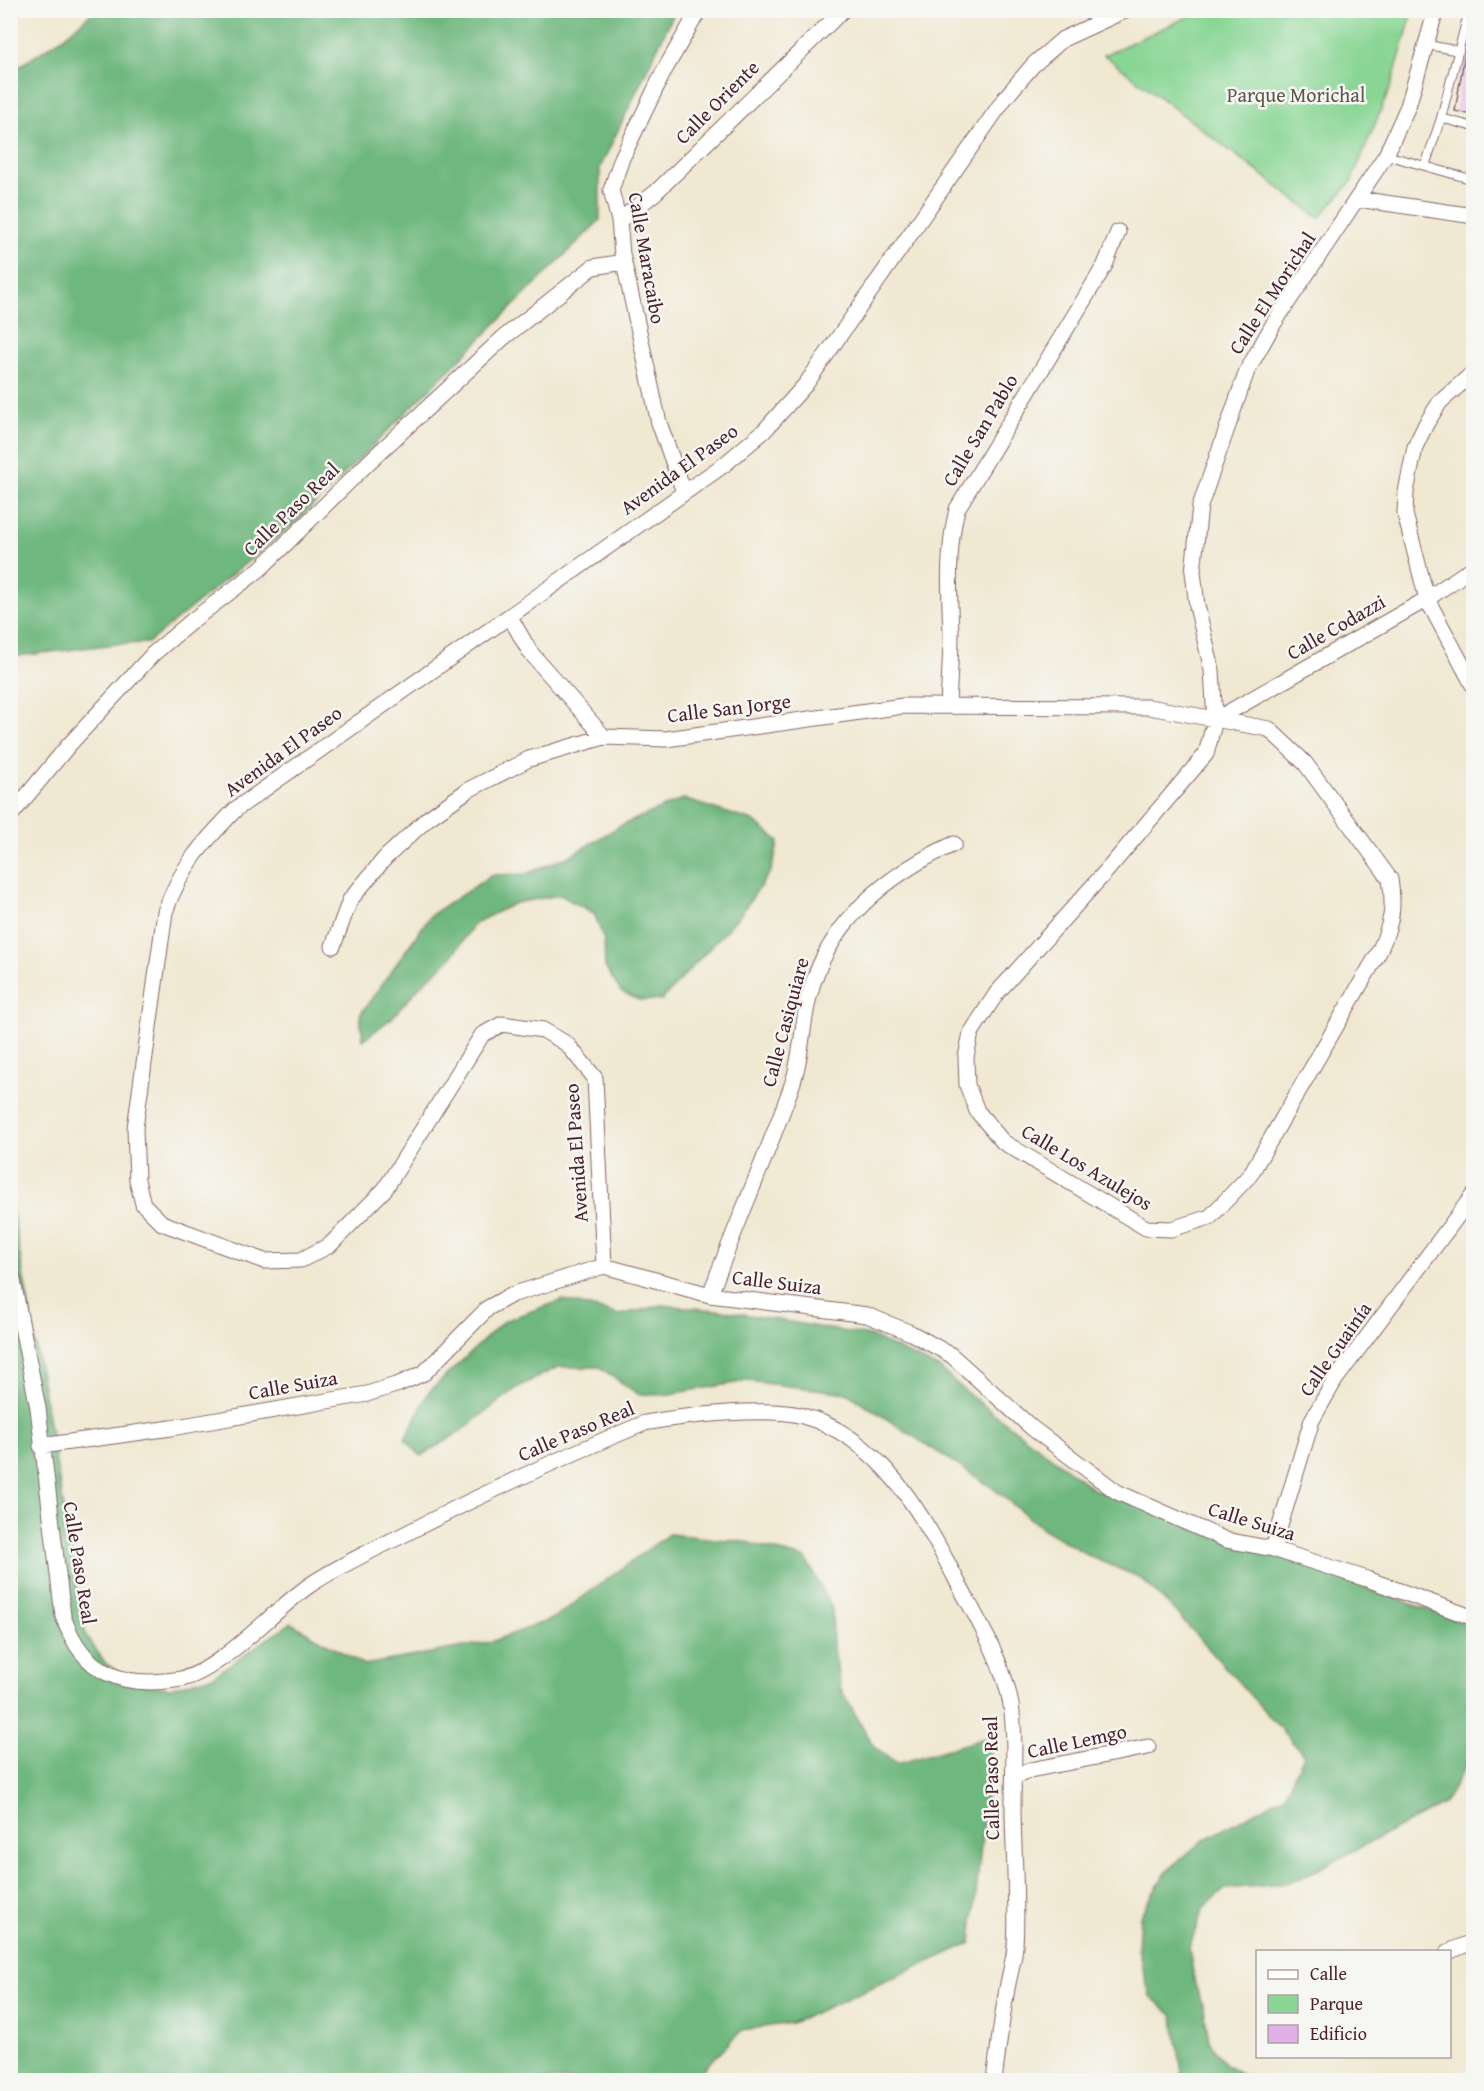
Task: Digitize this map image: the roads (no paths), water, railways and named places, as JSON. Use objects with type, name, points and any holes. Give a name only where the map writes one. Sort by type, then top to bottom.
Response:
[{"type":"street","name":"Calle Maracaibo","points":[[684,492],[658,423],[624,262],[612,190],[622,158],[663,70],[699,10]]},
{"type":"street","name":"Calle Oriente","points":[[619,222],[655,193],[843,10]]},
{"type":"street","name":"Avenida El Paseo","points":[[604,1266],[595,1078],[567,1044],[543,1030],[520,1025],[502,1024],[482,1035],[385,1190],[330,1245],[301,1260],[264,1261],[162,1222],[143,1204],[137,1180],[135,1128],[165,912],[176,881],[204,842],[236,809],[281,775],[510,617],[725,464],[764,431],[806,384],[1005,98],[1034,65],[1064,39],[1126,10]]},
{"type":"street","name":"Calle El Morichal","points":[[1215,720],[1212,670],[1199,617],[1193,572],[1200,506],[1246,371],[1274,323],[1386,155],[1408,106],[1428,45],[1436,10]]},
{"type":"street","points":[[1358,199],[1473,216]]},
{"type":"street","name":"Calle San Pablo","points":[[948,706],[951,634],[948,563],[957,508],[1105,265],[1118,232]]},
{"type":"street","name":"Calle Paso Real","points":[[10,816],[68,746],[153,654],[260,569],[371,460],[502,338],[593,267],[624,262]]},
{"type":"street","points":[[1473,372],[1440,402],[1426,424],[1415,447],[1406,492],[1405,514],[1427,599],[1473,687]]},
{"type":"street","name":"Calle Codazzi","points":[[1215,720],[1427,599],[1473,567]]},
{"type":"street","points":[[510,617],[530,652],[604,737]]},
{"type":"street","name":"Calle San Jorge","points":[[333,946],[350,900],[385,858],[427,819],[496,774],[529,759],[604,737],[666,739],[903,706],[1149,707],[1215,720]]},
{"type":"street","name":"Calle Los Azulejos","points":[[1215,720],[1269,729],[1305,763],[1390,879],[1394,902],[1392,923],[1379,952],[1250,1175],[1210,1217],[1171,1229],[1146,1228],[1003,1142],[977,1111],[966,1085],[966,1057],[971,1033],[981,1014],[1191,774],[1206,754],[1215,720]]},
{"type":"street","name":"Calle Casiquiare","points":[[710,1295],[793,1081],[803,1041],[808,1000],[818,966],[833,937],[857,908],[928,856],[954,844]]},
{"type":"street","name":"Calle Guainía","points":[[1273,1549],[1312,1420],[1335,1380],[1473,1194]]},
{"type":"street","name":"Calle Paso Real","points":[[10,1266],[38,1408],[63,1616],[70,1636],[95,1668],[112,1676],[137,1681],[184,1678],[212,1664],[312,1583],[440,1516],[645,1423],[681,1416],[768,1412],[802,1415],[829,1426],[856,1442],[878,1460],[904,1492],[937,1543],[1005,1682],[1013,1725],[1014,1854],[1017,1905],[1015,1949],[994,2080]]},
{"type":"street","name":"Calle Suiza","points":[[41,1446],[182,1426],[367,1394],[399,1384],[424,1373],[488,1308],[511,1295],[604,1266],[710,1295],[867,1315],[911,1333],[951,1355],[992,1389],[1032,1428],[1117,1492],[1226,1540],[1273,1549],[1367,1579],[1473,1618]]},
{"type":"street","name":"Calle Lemgo","points":[[1015,1777],[1030,1770],[1148,1747]]},
{"type":"street","points":[[1451,1951],[1473,1941]]},
{"type":"lane","points":[[1425,166],[1441,118],[1469,10]]},
{"type":"lane","points":[[1428,45],[1459,51]]},
{"type":"lane","points":[[1441,118],[1473,127]]},
{"type":"lane","points":[[1386,155],[1473,180]]},
{"type":"park label","name":"Parque Morichal","points":[[1296,95]]}]
